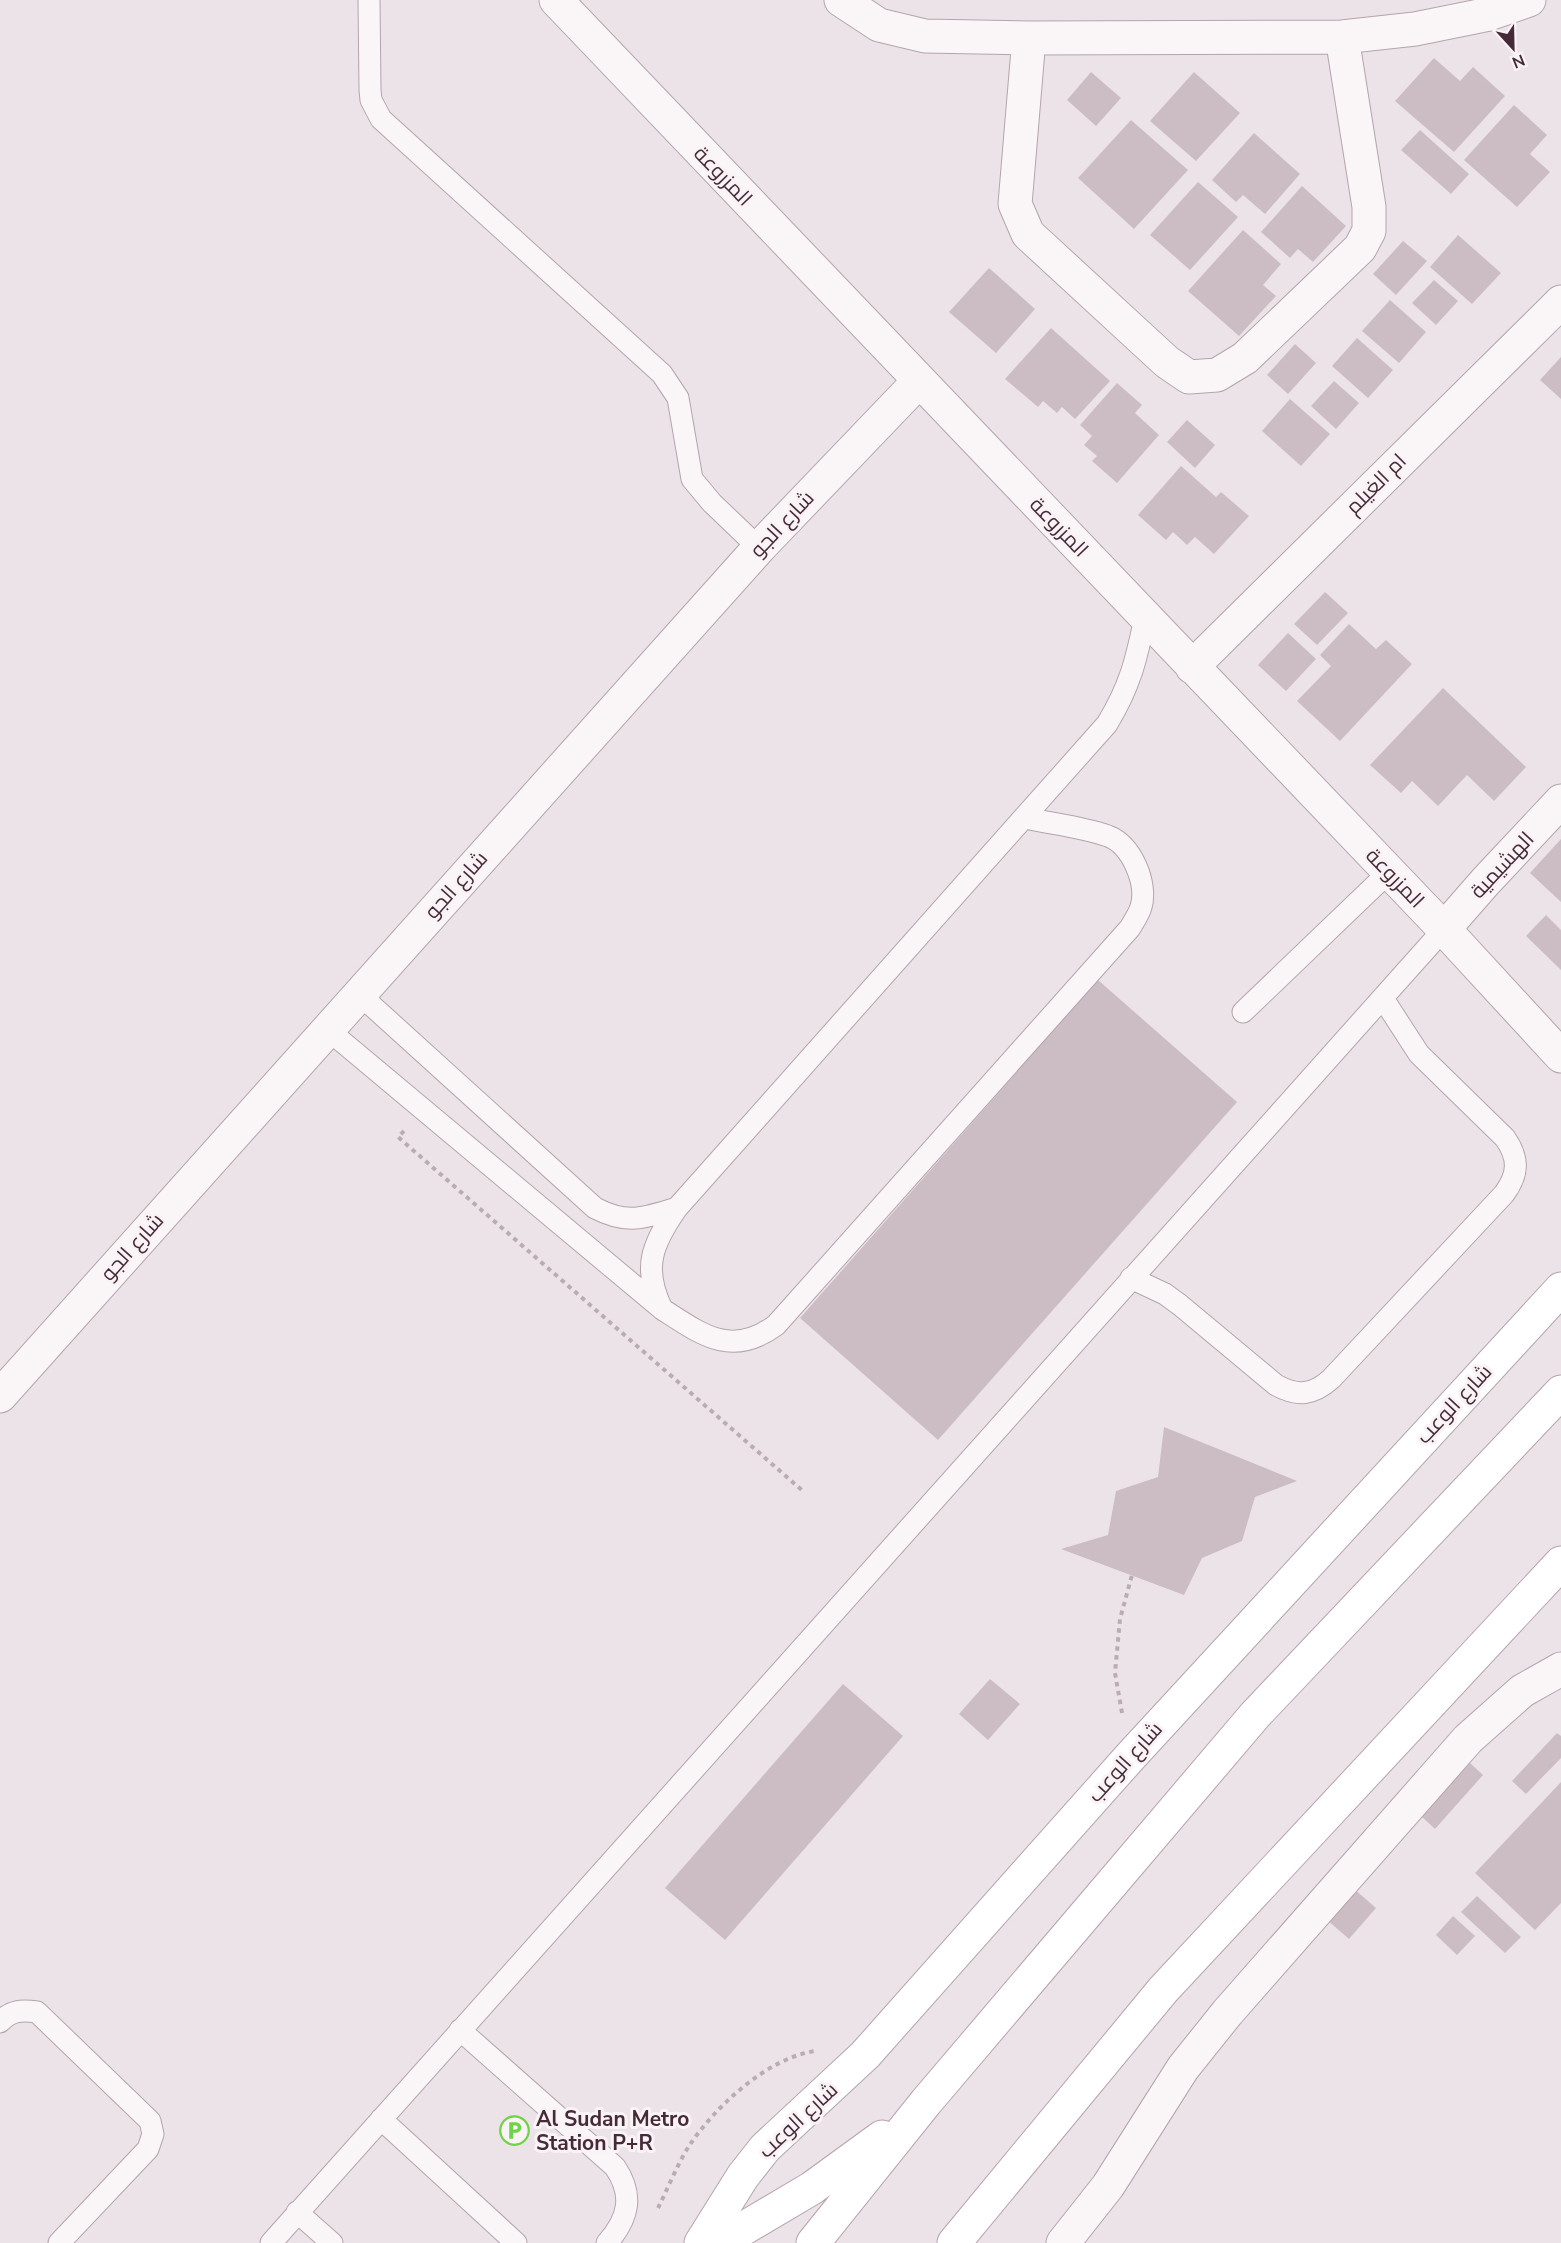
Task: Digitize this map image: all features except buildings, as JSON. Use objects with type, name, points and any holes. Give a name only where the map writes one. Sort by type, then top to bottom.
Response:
[{"type":"main road","name":"شارع الوعب","points":[[701,2243],[743,2176],[765,2148],[865,2055],[1130,1757],[1561,1289]]},
{"type":"main road","points":[[813,2243],[926,2102],[1255,1715],[1561,1392]]},
{"type":"main road","points":[[954,2243],[1163,1990],[1561,1563]]},
{"type":"main road","points":[[1480,1651],[1561,1595]]},
{"type":"main road","points":[[719,2243],[842,2168],[926,2102]]},
{"type":"street","name":"المزروعة","points":[[556,0],[1444,929],[1561,1056]]},
{"type":"street","points":[[841,0],[879,25],[925,36],[1029,38],[1342,37],[1415,30],[1489,14],[1529,0]]},
{"type":"street","points":[[1029,38],[1015,204],[1028,234],[1167,362],[1189,376],[1217,375],[1245,358],[1360,248],[1369,231],[1369,207],[1342,37]]},
{"type":"street","name":"ام الغيلم","points":[[1192,667],[1561,302]]},
{"type":"street","name":"شارع الجو","points":[[0,1396],[759,548],[919,381]]},
{"type":"street","name":"الهشيمية","points":[[1444,929],[1486,880],[1561,801]]},
{"type":"street","points":[[1063,2243],[1108,2186],[1183,2068],[1235,2004],[1468,1739],[1522,1691],[1561,1670]]},
{"type":"lane","points":[[369,0],[371,100],[381,119],[662,374],[678,398],[692,479],[712,503],[759,548]]},
{"type":"lane","points":[[662,1309],[653,1292],[650,1271],[651,1256],[662,1230],[677,1208],[1026,818],[1107,724],[1123,698],[1135,669],[1145,618]]},
{"type":"lane","points":[[327,1029],[662,1309],[716,1340],[734,1343],[760,1336],[776,1325],[1130,928],[1142,906],[1142,887],[1138,870],[1129,854],[1110,837],[1026,818]]},
{"type":"lane","points":[[1243,1012],[1389,872]]},
{"type":"lane","points":[[271,2243],[1131,1278],[1384,1000],[1444,929]]},
{"type":"lane","points":[[359,994],[595,1208],[622,1220],[641,1219],[677,1208]]},
{"type":"lane","points":[[1131,1278],[1165,1294],[1180,1305],[1276,1385],[1290,1393],[1305,1394],[1320,1389],[1331,1379],[1504,1194],[1515,1174],[1514,1151],[1505,1138],[1419,1053],[1384,1000]]},
{"type":"lane","points":[[0,2022],[5,2016],[21,2010],[37,2012],[150,2121],[153,2134],[148,2149],[59,2243]]},
{"type":"lane","points":[[460,2030],[615,2167],[624,2180],[628,2196],[626,2213],[613,2235]]},
{"type":"lane","points":[[381,2119],[516,2243]]},
{"type":"lane","points":[[297,2212],[332,2243]]},
{"type":"path","points":[[422,1110],[398,1137],[804,1492]]},
{"type":"path","points":[[1130,1757],[1115,1673],[1120,1619],[1132,1575]]},
{"type":"path","points":[[613,2235],[642,2228],[650,2221],[689,2146],[739,2088],[772,2066],[808,2052],[835,2048],[865,2055]]},
{"type":"place","name":"Al Sudan Metro Station P+R","points":[[515,2131]]}]
